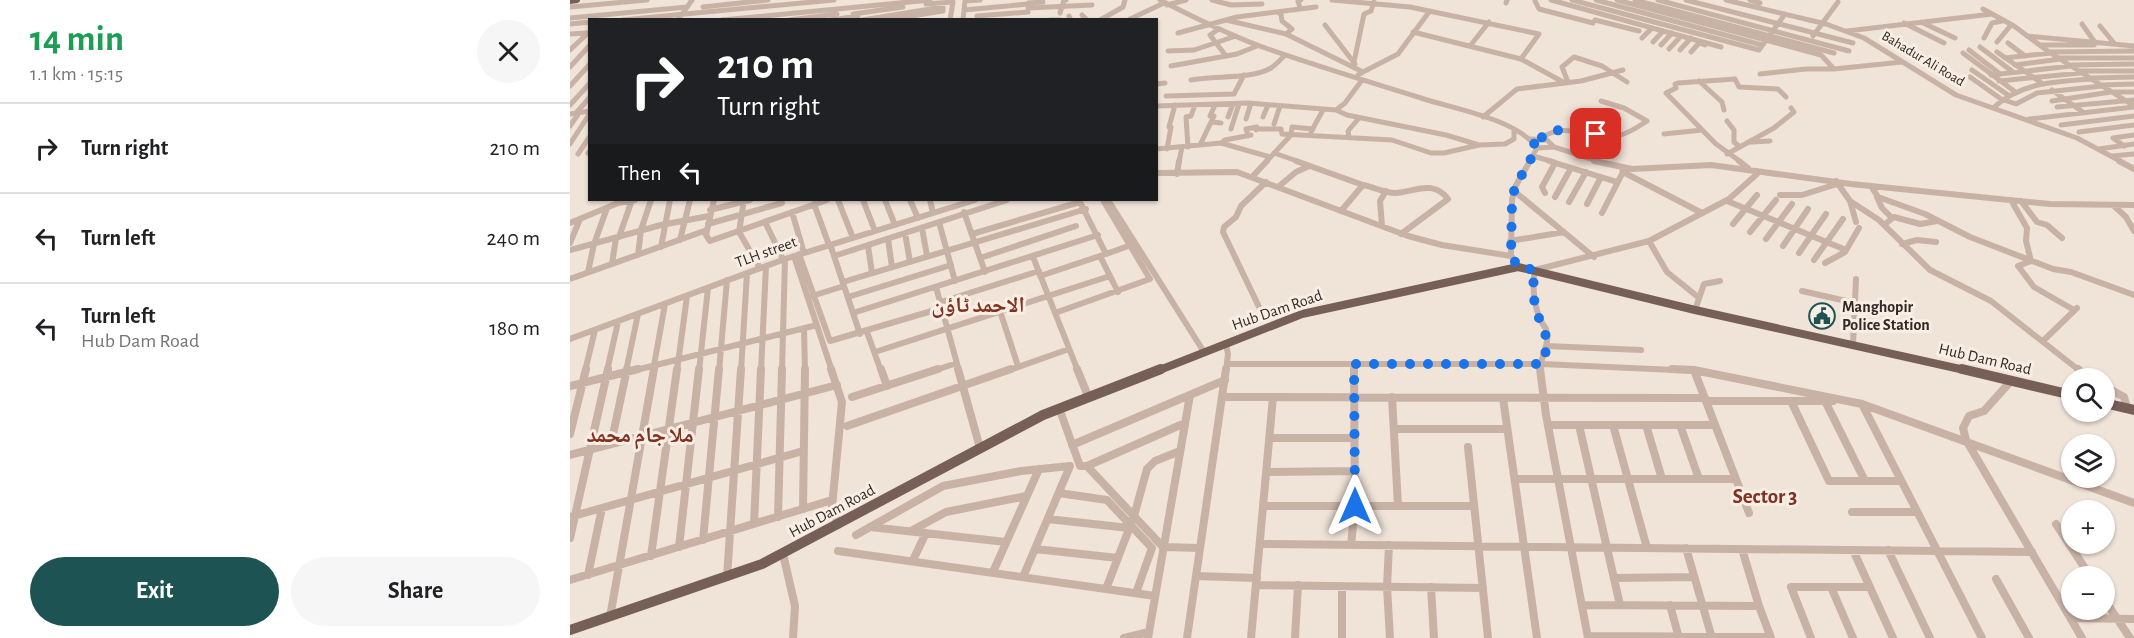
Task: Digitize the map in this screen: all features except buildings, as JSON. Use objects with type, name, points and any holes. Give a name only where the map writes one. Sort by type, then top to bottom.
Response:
[{"type":"main road","points":[[570,4],[577,0]]},
{"type":"main road","name":"Hub Dam Road","points":[[570,630],[727,577],[783,554],[1059,408],[1302,314],[1518,267],[1695,310],[2061,392]]},
{"type":"main road","points":[[2115,406],[2130,409]]},
{"type":"street","points":[[570,4],[614,0]]},
{"type":"street","points":[[570,4],[647,0]]},
{"type":"street","points":[[679,18],[692,0]]},
{"type":"street","points":[[703,7],[741,3],[834,0]]},
{"type":"street","points":[[853,14],[859,0]]},
{"type":"street","points":[[963,18],[965,1],[980,0]]},
{"type":"street","points":[[1049,7],[1051,0]]},
{"type":"street","points":[[1060,13],[1066,0],[1083,5],[1092,4]]},
{"type":"street","points":[[1102,18],[1123,7],[1125,0]]},
{"type":"street","points":[[1132,18],[1164,3],[1186,0]]},
{"type":"street","points":[[1212,0],[1231,5],[1262,4]]},
{"type":"street","points":[[1300,8],[1298,1],[1301,0]]},
{"type":"street","points":[[1332,0],[1374,2],[1489,22],[1539,34],[1521,59]]},
{"type":"street","points":[[1551,0],[1642,7],[1735,29],[1765,40]]},
{"type":"street","points":[[1596,0],[1608,4]]},
{"type":"street","points":[[1617,0],[1735,29],[1765,40],[1834,53]]},
{"type":"street","points":[[1635,0],[1642,7]]},
{"type":"street","points":[[1658,0],[1691,32],[1759,50],[1785,14]]},
{"type":"street","points":[[1653,42],[1670,14],[1684,0],[1853,43]]},
{"type":"street","points":[[1670,49],[1686,37],[1720,0]]},
{"type":"street","name":"Bahadur Ali Road","points":[[1726,0],[1756,3],[1785,14],[1846,30],[1864,38],[1941,87],[1993,108],[2059,130],[2132,166]]},
{"type":"street","points":[[811,16],[818,10],[821,1]]},
{"type":"street","points":[[879,12],[924,1],[953,2],[950,18]]},
{"type":"street","points":[[1535,1],[1539,9],[1639,31]]},
{"type":"street","points":[[615,18],[628,2]]},
{"type":"street","points":[[1354,62],[1364,14],[1371,10],[1374,2]]},
{"type":"street","points":[[1573,2],[1600,14],[1708,45]]},
{"type":"street","points":[[1563,15],[1573,2]]},
{"type":"street","points":[[1806,49],[1838,2]]},
{"type":"street","points":[[733,18],[741,3]]},
{"type":"street","points":[[651,18],[738,9],[768,3]]},
{"type":"street","points":[[762,16],[768,3]]},
{"type":"street","points":[[978,14],[1043,3],[1049,7],[1071,3]]},
{"type":"street","points":[[1070,16],[1071,3]]},
{"type":"street","points":[[1164,3],[1206,24],[1257,45],[1432,102],[1470,110],[1531,139],[1547,140],[1554,147]]},
{"type":"street","points":[[1716,53],[1744,15],[1756,3]]},
{"type":"street","points":[[1593,22],[1608,4]]},
{"type":"street","points":[[964,8],[1004,9],[1028,5]]},
{"type":"street","points":[[1083,5],[1082,13],[1086,18]]},
{"type":"street","points":[[570,18],[687,7]]},
{"type":"street","points":[[742,18],[811,16],[829,18],[853,14],[943,7],[943,11],[853,14],[832,9],[818,10]]},
{"type":"street","points":[[1178,33],[1226,20],[1316,7]]},
{"type":"street","points":[[1632,22],[1642,7]]},
{"type":"street","points":[[829,18],[832,9]]},
{"type":"street","points":[[1983,9],[2134,106]]},
{"type":"street","points":[[721,18],[724,10]]},
{"type":"street","points":[[903,18],[926,17],[937,10]]},
{"type":"street","points":[[937,10],[938,18]]},
{"type":"street","points":[[706,18],[710,11]]},
{"type":"street","points":[[694,18],[698,12]]},
{"type":"street","points":[[1277,12],[1281,14],[1282,21],[1292,29],[1286,34]]},
{"type":"street","points":[[1360,79],[1358,75],[1361,70],[1398,54],[1413,37],[1413,32],[1429,12]]},
{"type":"street","points":[[1113,13],[1116,18]]},
{"type":"street","points":[[1670,14],[1708,13],[1735,29],[1772,30],[1849,51]]},
{"type":"street","points":[[1846,30],[1992,14]]},
{"type":"street","points":[[1226,20],[1286,34],[1361,70]]},
{"type":"street","points":[[1984,38],[1992,23],[2002,21]]},
{"type":"street","points":[[570,24],[588,22]]},
{"type":"street","points":[[1470,46],[1489,22]]},
{"type":"street","points":[[1921,22],[1955,39]]},
{"type":"street","points":[[1904,23],[1944,43]]},
{"type":"street","points":[[2082,24],[2094,41]]},
{"type":"street","points":[[1325,25],[1361,70]]},
{"type":"street","points":[[1997,42],[2011,25]]},
{"type":"street","points":[[1634,37],[1644,26]]},
{"type":"street","points":[[2100,26],[2114,43]]},
{"type":"street","points":[[1642,38],[1652,28]]},
{"type":"street","points":[[1219,29],[1210,34],[1226,56]]},
{"type":"street","points":[[570,34],[588,32]]},
{"type":"street","points":[[1413,32],[1521,59],[1566,82]]},
{"type":"street","points":[[570,50],[588,33]]},
{"type":"street","points":[[1661,45],[1672,33]]},
{"type":"street","points":[[1168,51],[1186,49],[1187,51],[1236,36]]},
{"type":"street","points":[[2027,36],[2134,46]]},
{"type":"street","points":[[1680,50],[1686,37]]},
{"type":"street","points":[[1690,52],[1699,43],[1721,47]]},
{"type":"street","points":[[2008,43],[2025,56]]},
{"type":"street","points":[[2040,45],[2114,43]]},
{"type":"street","points":[[1170,66],[1240,53],[1257,45]]},
{"type":"street","points":[[1703,53],[1708,45]]},
{"type":"street","points":[[570,67],[588,47]]},
{"type":"street","points":[[1980,47],[2013,72]]},
{"type":"street","points":[[1806,49],[1821,55],[1834,69]]},
{"type":"street","points":[[1969,50],[2000,74]]},
{"type":"street","points":[[2005,58],[2050,53],[2134,51]]},
{"type":"street","points":[[1997,52],[2084,113]]},
{"type":"street","points":[[1963,53],[2014,91]]},
{"type":"street","points":[[1191,80],[1211,76],[1244,75],[1268,69],[1285,55]]},
{"type":"street","points":[[1566,82],[1562,67],[1574,57],[1602,66],[1627,82]]},
{"type":"street","points":[[2015,65],[2060,59],[2134,57]]},
{"type":"street","points":[[1760,74],[1902,62]]},
{"type":"street","points":[[1991,75],[2070,65],[2134,64]]},
{"type":"street","points":[[570,67],[588,65]]},
{"type":"street","points":[[570,86],[588,66]]},
{"type":"street","points":[[1972,69],[2008,95]]},
{"type":"street","points":[[1482,117],[1517,89],[1623,70]]},
{"type":"street","points":[[1999,81],[2080,72],[2134,71]]},
{"type":"street","points":[[1166,96],[1234,94],[1244,75]]},
{"type":"street","points":[[1970,77],[2001,99],[2016,104],[2037,93],[2101,85],[2134,84]]},
{"type":"street","points":[[1993,108],[2001,99],[2021,88],[2090,78],[2134,77]]},
{"type":"street","points":[[1336,110],[1346,104],[1354,86],[1360,79]]},
{"type":"street","points":[[1754,170],[1727,154],[1665,95],[1677,87],[1676,83],[1735,79],[1739,87],[1778,89],[1786,97]]},
{"type":"street","points":[[1699,81],[1722,102],[1724,110]]},
{"type":"street","points":[[1158,84],[1165,83]]},
{"type":"street","points":[[570,105],[588,85]]},
{"type":"street","points":[[2052,101],[2111,92],[2134,92]]},
{"type":"street","points":[[570,126],[575,113],[588,99]]},
{"type":"street","points":[[2057,107],[2134,100]]},
{"type":"street","points":[[1540,140],[1547,132],[1561,130],[1618,135],[1647,121],[1624,108],[1601,101]]},
{"type":"street","points":[[1246,118],[1251,103]]},
{"type":"street","points":[[1158,107],[1251,103],[1336,110],[1359,118],[1446,135],[1479,145]]},
{"type":"street","points":[[1228,117],[1236,104]]},
{"type":"street","points":[[1236,104],[1233,128],[1239,137]]},
{"type":"street","points":[[1167,149],[1171,127],[1169,127],[1175,105]]},
{"type":"street","points":[[1177,174],[1185,147],[1186,117],[1191,116],[1195,105]]},
{"type":"street","points":[[1200,145],[1212,122],[1214,116],[1210,116],[1215,105]]},
{"type":"street","points":[[1263,117],[1268,105]]},
{"type":"street","points":[[1274,124],[1280,106]]},
{"type":"street","points":[[2028,120],[2134,106]]},
{"type":"street","points":[[1727,154],[1791,117],[1794,112],[1791,108]]},
{"type":"street","points":[[1311,132],[1323,110]]},
{"type":"street","points":[[570,144],[588,115]]},
{"type":"street","points":[[2061,125],[2134,116]]},
{"type":"street","points":[[1349,137],[1348,130],[1359,118]]},
{"type":"street","points":[[1212,122],[1221,123]]},
{"type":"street","points":[[1726,122],[1734,130],[1734,142],[1740,147]]},
{"type":"street","points":[[2079,132],[2134,125]]},
{"type":"street","points":[[1221,143],[1225,140],[1281,129],[1282,134],[1311,132],[1392,140],[1431,153],[1451,153],[1479,145],[1508,143],[1514,139],[1514,130]]},
{"type":"street","points":[[1664,134],[1702,130]]},
{"type":"street","points":[[1252,177],[1291,135]]},
{"type":"street","points":[[2124,146],[2113,138],[2134,135]]},
{"type":"street","points":[[578,154],[588,139]]},
{"type":"street","points":[[1531,139],[1537,148]]},
{"type":"street","points":[[1751,142],[1770,141]]},
{"type":"street","points":[[1158,149],[1221,143],[1310,166],[1386,191],[1401,192],[1428,187],[1442,191],[1448,199],[1432,208],[1428,216],[1401,234]]},
{"type":"street","points":[[2099,149],[2134,144]]},
{"type":"street","points":[[1537,148],[1554,147],[1623,170],[1702,213]]},
{"type":"street","points":[[1518,267],[1511,256],[1510,241],[1514,191],[1537,148]]},
{"type":"street","points":[[2112,156],[2134,154]]},
{"type":"street","points":[[1533,156],[1617,182]]},
{"type":"street","points":[[1545,193],[1542,187],[1555,163]]},
{"type":"street","points":[[1623,170],[1711,165],[1837,183],[2021,201],[2134,205]]},
{"type":"street","points":[[1278,187],[1296,172],[1310,166]]},
{"type":"street","points":[[1555,197],[1571,168]]},
{"type":"street","points":[[1602,213],[1623,170]]},
{"type":"street","points":[[1742,549],[1770,637],[1588,637],[1548,425],[1542,364],[1546,346],[1546,329],[1539,319],[1533,281],[1535,270],[1594,257],[1649,241],[1727,201],[1738,193],[1754,170]]},
{"type":"street","points":[[1158,173],[1216,174],[1237,171],[1401,234],[1442,245],[1511,256]]},
{"type":"street","points":[[1569,202],[1586,172]]},
{"type":"street","points":[[1587,204],[1601,177]]},
{"type":"street","points":[[1261,310],[1223,232],[1224,227],[1236,217],[1241,206],[1266,182]]},
{"type":"street","points":[[1750,232],[1778,197],[1808,194],[1837,183]]},
{"type":"street","points":[[1837,183],[1850,201],[1884,225],[1930,270],[1991,301],[2077,368]]},
{"type":"street","points":[[1341,211],[1363,185]]},
{"type":"street","points":[[1870,186],[1881,208],[1891,217],[1923,224],[1937,221]]},
{"type":"street","points":[[1382,226],[1380,201],[1386,191]]},
{"type":"street","points":[[1514,191],[1594,257]]},
{"type":"street","points":[[1733,224],[1757,195]]},
{"type":"street","points":[[1877,196],[1925,214],[1970,237],[2031,261],[2053,269],[2071,272],[2134,295]]},
{"type":"street","points":[[2011,200],[2027,228],[2026,241],[2031,261]]},
{"type":"street","points":[[570,223],[630,201]]},
{"type":"street","points":[[612,264],[617,237],[633,201]]},
{"type":"street","points":[[638,255],[641,230],[651,201]]},
{"type":"street","points":[[661,247],[670,201]]},
{"type":"street","points":[[680,240],[690,201]]},
{"type":"street","points":[[714,201],[708,227],[710,242],[824,201]]},
{"type":"street","points":[[570,250],[664,224],[684,221],[743,201]]},
{"type":"street","points":[[746,201],[739,231],[763,267],[763,339],[754,524]]},
{"type":"street","points":[[570,279],[782,201],[784,215]]},
{"type":"street","points":[[838,201],[853,238]]},
{"type":"street","points":[[863,201],[875,231]]},
{"type":"street","points":[[885,201],[895,225]]},
{"type":"street","points":[[910,201],[918,218]]},
{"type":"street","points":[[930,201],[933,213]]},
{"type":"street","points":[[834,256],[1005,201]]},
{"type":"street","points":[[1055,313],[1150,279],[1103,201]]},
{"type":"street","points":[[1109,201],[1204,352]]},
{"type":"street","points":[[1727,201],[1846,249]]},
{"type":"street","points":[[1826,263],[1846,249],[1857,225],[1850,201]]},
{"type":"street","points":[[2021,201],[2037,222],[2047,225],[2062,238]]},
{"type":"street","points":[[972,234],[1030,214],[1076,202],[1082,203],[1098,235],[1110,276],[1118,292]]},
{"type":"street","points":[[957,203],[965,214],[984,272]]},
{"type":"street","name":"TLH street","points":[[571,339],[784,259],[918,218],[957,203]]},
{"type":"street","points":[[814,204],[853,313],[875,352],[887,386]]},
{"type":"street","points":[[1766,239],[1792,204]]},
{"type":"street","points":[[2113,205],[2126,218],[2134,231]]},
{"type":"street","points":[[2124,205],[2134,211]]},
{"type":"street","points":[[588,272],[594,244],[607,208]]},
{"type":"street","points":[[813,296],[872,273],[1086,209]]},
{"type":"street","points":[[1783,246],[1808,209]]},
{"type":"street","points":[[792,212],[799,254],[817,325],[842,402],[832,500],[838,525]]},
{"type":"street","points":[[1030,214],[1034,224]]},
{"type":"street","points":[[1799,253],[1826,214]]},
{"type":"street","points":[[1884,225],[1891,217]]},
{"type":"street","points":[[570,243],[580,219]]},
{"type":"street","points":[[1814,260],[1843,219]]},
{"type":"street","points":[[765,222],[784,259],[778,516]]},
{"type":"street","points":[[939,222],[955,281]]},
{"type":"street","points":[[980,258],[1076,226]]},
{"type":"street","points":[[922,228],[927,256]]},
{"type":"street","points":[[1510,241],[1564,232]]},
{"type":"street","points":[[905,233],[910,262]]},
{"type":"street","points":[[853,313],[1098,235]]},
{"type":"street","points":[[888,239],[892,267]]},
{"type":"street","points":[[1902,244],[1917,240],[1935,242]]},
{"type":"street","points":[[1649,241],[1667,272],[1698,297]]},
{"type":"street","points":[[799,254],[830,341],[864,333],[941,305],[1131,245]]},
{"type":"street","points":[[868,246],[872,273]]},
{"type":"street","points":[[1033,257],[1088,396]]},
{"type":"street","points":[[2031,261],[2018,266],[2030,280],[2031,285],[2076,309],[2043,341]]},
{"type":"street","points":[[848,297],[951,265]]},
{"type":"street","points":[[727,577],[747,273]]},
{"type":"street","points":[[875,352],[1110,276]]},
{"type":"street","points":[[1853,344],[1856,279]]},
{"type":"street","points":[[703,540],[727,280]]},
{"type":"street","points":[[1695,310],[1704,284],[1720,281]]},
{"type":"street","points":[[936,287],[980,448]]},
{"type":"street","points":[[679,547],[708,288]]},
{"type":"street","points":[[1802,291],[1855,303]]},
{"type":"street","points":[[651,556],[687,296]]},
{"type":"street","points":[[610,617],[665,304]]},
{"type":"street","points":[[1000,311],[1018,366]]},
{"type":"street","points":[[612,444],[638,314]]},
{"type":"street","points":[[570,538],[573,516],[618,322]]},
{"type":"street","points":[[570,386],[817,325]]},
{"type":"street","points":[[803,509],[806,393],[804,328]]},
{"type":"street","points":[[570,434],[595,330]]},
{"type":"street","points":[[570,347],[571,339]]},
{"type":"street","points":[[1187,638],[1225,380],[1228,354],[1226,344]]},
{"type":"street","points":[[1546,346],[1641,350]]},
{"type":"street","points":[[847,426],[1069,349]]},
{"type":"street","points":[[852,397],[957,363]]},
{"type":"street","points":[[1227,364],[1542,364],[1694,370],[1862,404],[2134,503]]},
{"type":"street","points":[[1351,545],[1355,506],[1354,364]]},
{"type":"street","points":[[1694,370],[1749,513]]},
{"type":"street","points":[[1072,445],[1225,380]]},
{"type":"street","points":[[2011,381],[1984,411],[1969,416],[1963,428],[1966,440],[2061,601]]},
{"type":"street","points":[[570,455],[837,385]]},
{"type":"street","points":[[2115,392],[2124,397],[2130,409]]},
{"type":"street","points":[[1124,638],[1148,635],[1190,395]]},
{"type":"street","points":[[1222,397],[1851,401]]},
{"type":"street","points":[[1251,638],[1273,397]]},
{"type":"street","points":[[1392,397],[1398,506]]},
{"type":"street","points":[[1503,398],[1537,638]]},
{"type":"street","points":[[1791,401],[1829,481],[1901,481]]},
{"type":"street","points":[[1825,401],[1865,481]]},
{"type":"street","points":[[1862,404],[1982,638]]},
{"type":"street","points":[[1059,408],[1080,466],[1087,466],[1185,423]]},
{"type":"street","points":[[1548,425],[1715,425]]},
{"type":"street","points":[[1579,425],[1620,605]]},
{"type":"street","points":[[1613,425],[1647,548]]},
{"type":"street","points":[[1646,425],[1662,479]]},
{"type":"street","points":[[1680,425],[1699,479]]},
{"type":"street","points":[[1394,429],[1508,429]]},
{"type":"street","points":[[1270,438],[1355,438]]},
{"type":"street","points":[[1468,447],[1488,638]]},
{"type":"street","points":[[573,516],[803,451]]},
{"type":"street","points":[[1107,589],[1147,469],[1155,461],[1180,451]]},
{"type":"street","points":[[856,535],[938,488],[1039,469],[1070,466],[1023,577]]},
{"type":"street","points":[[1087,466],[1152,551],[1136,593]]},
{"type":"street","points":[[993,572],[1039,469]]},
{"type":"street","points":[[1267,472],[1355,471]]},
{"type":"street","points":[[1515,479],[1736,479]]},
{"type":"street","points":[[1059,494],[1107,500],[1163,547],[1200,548]]},
{"type":"street","points":[[911,531],[946,512],[1026,496]]},
{"type":"street","points":[[570,580],[832,500]]},
{"type":"street","points":[[1264,506],[1474,506]]},
{"type":"street","points":[[588,575],[602,508]]},
{"type":"street","points":[[1852,512],[1917,512]]},
{"type":"street","points":[[1048,519],[1131,522]]},
{"type":"street","points":[[2056,524],[2083,566]]},
{"type":"street","points":[[870,527],[1006,542]]},
{"type":"street","points":[[913,560],[926,533]]},
{"type":"street","points":[[1260,544],[2032,552]]},
{"type":"street","points":[[1389,545],[1387,586],[1390,638]]},
{"type":"street","points":[[1686,548],[1712,637]]},
{"type":"street","points":[[1035,549],[1118,558]]},
{"type":"street","points":[[1853,550],[1893,638]]},
{"type":"street","points":[[1888,550],[1930,638]]},
{"type":"street","points":[[837,551],[1155,596]]},
{"type":"street","points":[[783,554],[794,601],[796,618],[793,638]]},
{"type":"street","points":[[1196,576],[1298,585],[1483,588]]},
{"type":"street","points":[[1614,578],[1694,577]]},
{"type":"street","points":[[1996,579],[2029,638]]},
{"type":"street","points":[[1295,638],[1298,585]]},
{"type":"street","points":[[1342,586],[1342,638]]},
{"type":"street","points":[[1431,587],[1434,638]]},
{"type":"street","points":[[1811,638],[1791,587],[1870,587]]},
{"type":"street","points":[[1832,587],[1852,638]]},
{"type":"street","points":[[1582,605],[1759,606]]},
{"type":"street","points":[[1670,605],[1678,637]]},
{"type":"street","points":[[2115,615],[2130,638]]},
{"type":"street","points":[[2115,619],[2134,619]]},
{"type":"street","points":[[2072,620],[2082,638]]},
{"type":"place","name":"Manghopir Police Station","points":[[1822,316]]},
{"type":"district","name":"الاحمد ٹاؤن","points":[[978,305]]},
{"type":"district","name":"ملا جام محمد","points":[[640,435]]},
{"type":"district","name":"Sector 3","points":[[1765,496]]},
{"type":"route","points":[[1355,506],[1354,364],[1542,364],[1547,342],[1546,329],[1539,319],[1536,305],[1533,281],[1535,270],[1518,267],[1511,255],[1512,200],[1515,187],[1537,148],[1531,139],[1540,140],[1547,132],[1561,130],[1596,134]]}]
